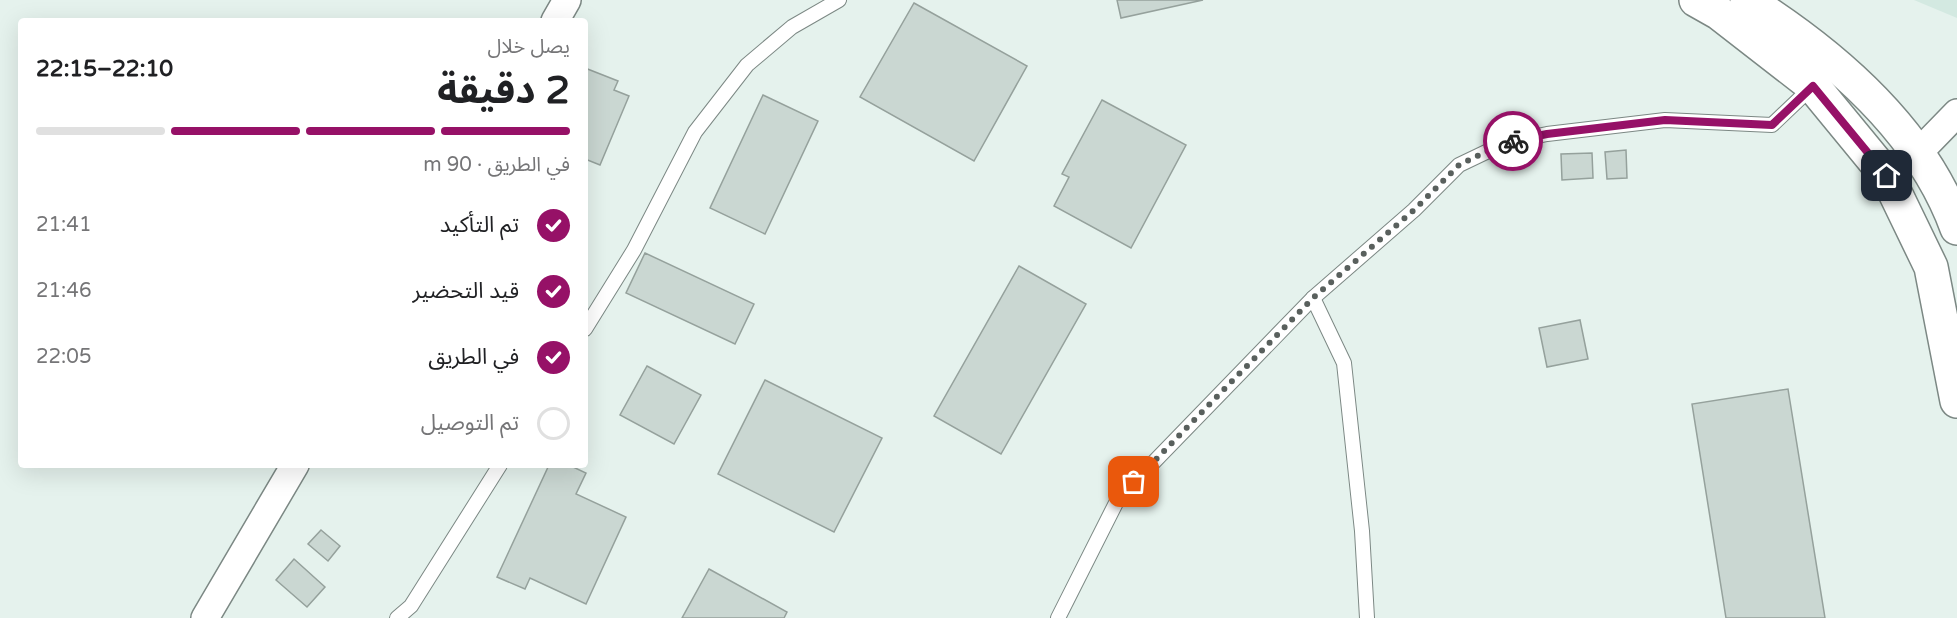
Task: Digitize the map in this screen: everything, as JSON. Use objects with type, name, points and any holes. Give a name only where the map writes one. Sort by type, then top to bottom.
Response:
[{"type":"main road","points":[[1696,0],[1719,13],[1813,86],[1887,176],[1931,267],[1957,401]]},
{"type":"main road","points":[[1747,0],[1774,17],[1860,85],[1919,152],[1950,207],[1957,228]]},
{"type":"street","points":[[557,18],[567,0]]},
{"type":"street","points":[[1887,176],[1919,152],[1957,113]]},
{"type":"street","points":[[205,618],[293,468]]},
{"type":"lane","points":[[588,324],[634,250],[695,132],[708,115],[747,65],[792,27],[839,0]]},
{"type":"lane","points":[[1058,618],[1118,499],[1313,298],[1414,210],[1459,165],[1504,143],[1547,134],[1665,120],[1772,125],[1813,86]]},
{"type":"lane","points":[[1313,298],[1344,363],[1362,531],[1367,618]]},
{"type":"lane","points":[[397,618],[411,606],[498,468]]},
{"type":"shaded area","points":[[1914,0],[1957,0],[1957,18]]},
{"type":"building","points":[[1117,0],[1203,0],[1121,18]]},
{"type":"building","points":[[914,3],[1027,66],[974,161],[860,97]]},
{"type":"building","points":[[588,69],[618,81],[614,90],[629,96],[600,165],[588,160]]},
{"type":"building","points":[[763,95],[818,121],[765,234],[710,208]]},
{"type":"building","points":[[1102,100],[1186,145],[1131,248],[1054,206],[1069,177],[1062,174]]},
{"type":"building","points":[[1626,150],[1627,178],[1607,179],[1605,152]]},
{"type":"building","points":[[1592,153],[1593,178],[1562,180],[1561,154]]},
{"type":"building","points":[[645,253],[754,304],[735,344],[626,293]]},
{"type":"building","points":[[1019,266],[1086,304],[1001,454],[934,416]]},
{"type":"building","points":[[1580,320],[1588,359],[1547,367],[1539,328]]},
{"type":"building","points":[[647,366],[701,395],[674,444],[620,415]]},
{"type":"building","points":[[765,380],[882,438],[834,532],[718,474]]},
{"type":"building","points":[[1788,389],[1825,618],[1726,618],[1692,404]]},
{"type":"building","points":[[548,468],[575,468],[586,473],[576,494],[626,517],[586,604],[530,578],[525,589],[497,577]]},
{"type":"building","points":[[321,530],[340,546],[328,561],[308,544]]},
{"type":"building","points":[[294,559],[325,587],[307,607],[276,580]]},
{"type":"building","points":[[709,569],[787,612],[784,618],[682,618]]},
{"type":"way so far","points":[[1134,482],[1313,298],[1414,210],[1459,165],[1504,143],[1513,141]]},
{"type":"route","points":[[1513,141],[1547,134],[1665,120],[1772,125],[1813,86],[1887,176]]}]
